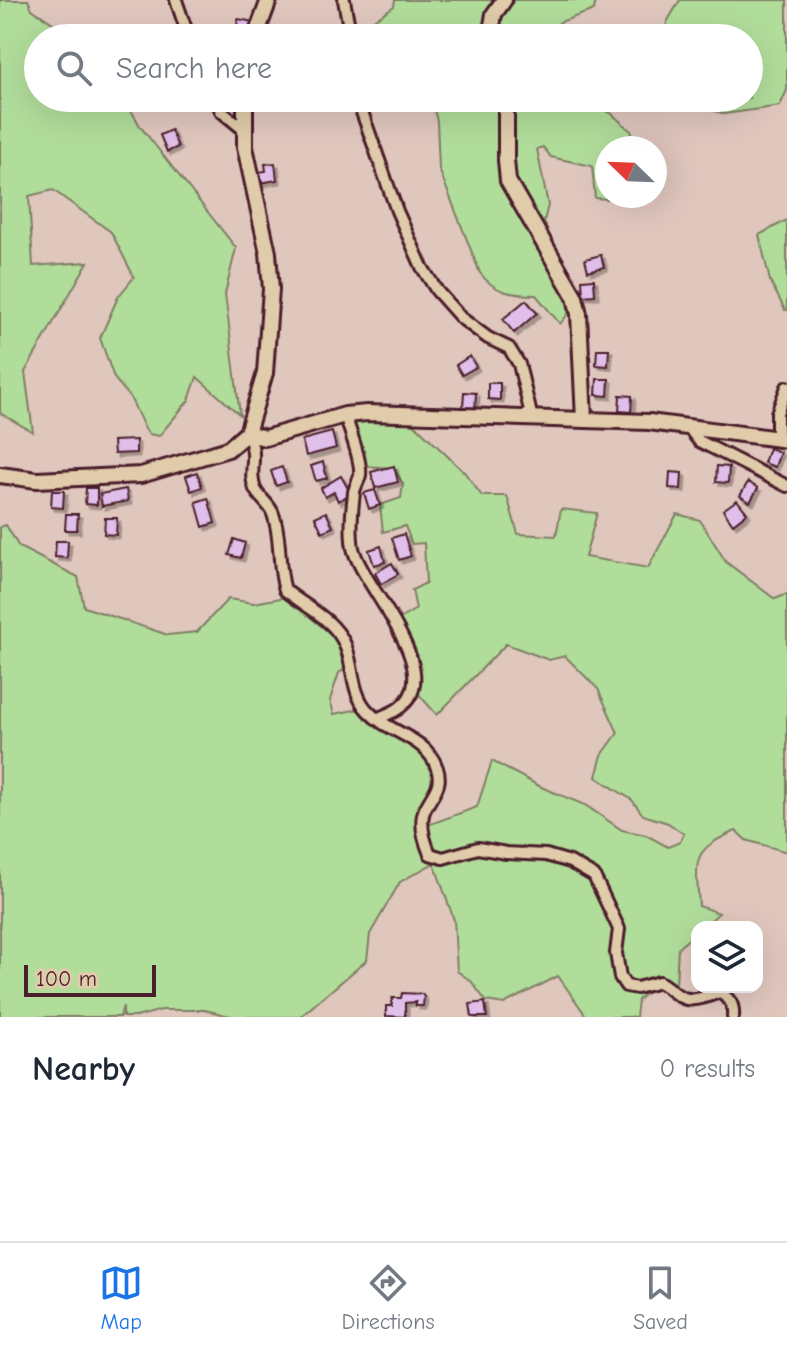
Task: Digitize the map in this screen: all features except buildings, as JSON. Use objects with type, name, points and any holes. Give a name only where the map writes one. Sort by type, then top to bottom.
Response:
[{"type":"street","points":[[176,0],[184,24]]},
{"type":"street","points":[[260,24],[269,0]]},
{"type":"street","points":[[344,0],[348,24]]},
{"type":"street","points":[[492,24],[494,14],[504,0]]},
{"type":"street","points":[[222,112],[243,129]]},
{"type":"street","points":[[0,475],[37,480],[141,475],[228,449],[247,433],[265,373],[271,289],[268,253],[243,129],[244,112]]},
{"type":"street","points":[[362,112],[397,211],[422,267],[437,291],[461,318],[488,338],[509,348],[519,364],[532,419]]},
{"type":"street","points":[[506,112],[508,181],[575,297],[579,314],[584,420]]},
{"type":"street","points":[[247,433],[265,438],[345,415],[367,413],[649,422],[782,440],[777,413],[787,387]]},
{"type":"street","points":[[345,415],[361,472],[354,490],[352,544],[356,558],[394,623],[415,670],[413,689],[407,700],[399,708],[377,719]]},
{"type":"street","points":[[688,427],[699,441],[787,486]]},
{"type":"street","points":[[247,433],[255,447],[255,490],[274,515],[285,590],[326,620],[343,638],[363,706],[377,719],[425,747],[436,764],[440,779],[422,816],[423,839],[430,854],[443,858],[478,848],[546,855],[570,862],[594,876],[602,889],[619,929],[616,953],[620,977],[626,986],[637,988],[659,982],[681,997],[696,999],[719,992],[728,998],[734,1008],[733,1017]]},
{"type":"green space","points":[[0,0],[28,0],[32,9],[54,24],[24,24],[24,112],[132,112],[236,248],[225,294],[240,415],[197,377],[189,400],[159,436],[149,434],[130,397],[114,378],[100,338],[118,297],[134,277],[111,232],[53,190],[29,196],[33,266],[88,262],[25,372],[33,432],[0,413]]},
{"type":"green space","points":[[395,0],[596,0],[594,10],[558,24],[375,24],[372,21],[394,6]]},
{"type":"green space","points":[[680,0],[787,0],[787,90],[780,106],[763,108],[763,24],[667,22]]},
{"type":"green space","points":[[435,112],[609,112],[632,132],[631,136],[595,136],[595,198],[592,166],[551,157],[543,147],[537,149],[548,205],[544,221],[567,283],[568,314],[560,324],[536,295],[505,292],[480,273],[439,169]]},
{"type":"green space","points":[[787,220],[785,310],[770,281],[759,235]]},
{"type":"green space","points":[[371,418],[410,420],[465,473],[482,496],[507,496],[518,534],[556,536],[561,509],[597,513],[585,557],[648,568],[677,514],[700,520],[726,562],[775,599],[787,594],[787,852],[746,840],[736,831],[703,851],[697,867],[699,906],[719,913],[710,921],[691,921],[691,937],[678,948],[676,985],[658,983],[638,1000],[636,1017],[587,1017],[558,976],[504,1004],[486,1001],[471,981],[457,971],[454,920],[434,863],[400,882],[370,934],[367,960],[300,1017],[234,1017],[205,1010],[162,1010],[123,1017],[123,1006],[120,1017],[0,1017],[0,527],[6,525],[19,547],[78,577],[84,607],[168,635],[197,632],[228,599],[254,603],[286,597],[339,641],[348,667],[339,673],[330,700],[334,714],[359,709],[415,746],[432,763],[433,780],[421,813],[420,828],[477,807],[492,761],[541,787],[585,805],[622,830],[646,835],[668,847],[680,842],[684,834],[668,823],[643,815],[632,800],[596,777],[602,755],[618,733],[598,689],[565,656],[549,660],[506,644],[437,715],[415,690],[398,620],[416,609],[412,590],[426,583],[424,543],[412,544],[405,526],[383,532],[380,505],[401,498],[403,484],[394,468],[364,466],[353,422]]}]
